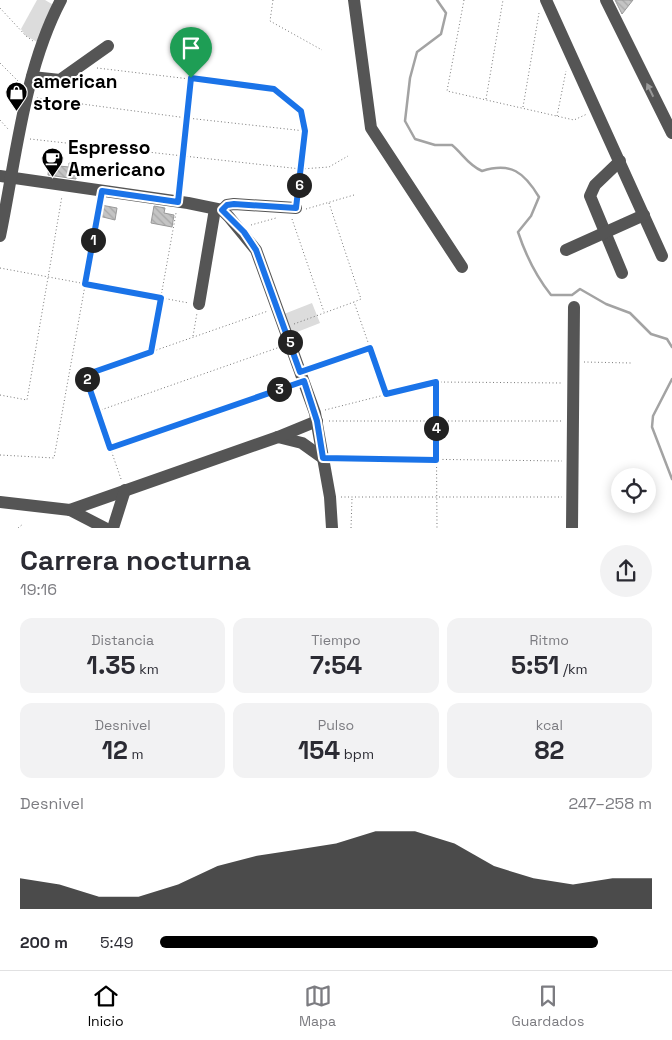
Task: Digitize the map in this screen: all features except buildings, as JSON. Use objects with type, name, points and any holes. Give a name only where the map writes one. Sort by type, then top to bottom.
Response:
[{"type":"street","points":[[0,236],[6,177],[19,138],[41,45],[61,0]]},
{"type":"street","points":[[354,0],[371,128],[462,268]]},
{"type":"street","points":[[606,0],[672,133]]},
{"type":"street","points":[[543,5],[596,109],[662,256]]},
{"type":"street","points":[[32,77],[60,80],[108,46]]},
{"type":"street","points":[[620,161],[591,191],[591,202],[622,273]]},
{"type":"street","points":[[6,177],[178,202],[219,210],[244,232],[256,250],[316,417],[330,497],[332,528]]},
{"type":"street","points":[[199,304],[219,210],[227,205],[234,204],[293,211]]},
{"type":"street","points":[[566,250],[644,215]]},
{"type":"street","points":[[572,528],[574,307]]},
{"type":"street","points":[[70,510],[278,437],[316,417]]},
{"type":"street","points":[[278,437],[302,443],[323,458]]},
{"type":"street","points":[[113,528],[125,490]]},
{"type":"street","points":[[0,502],[70,510],[105,528]]},
{"type":"path","points":[[273,0],[270,21],[322,50]]},
{"type":"path","points":[[464,0],[447,91],[574,120],[596,109]]},
{"type":"path","points":[[486,100],[503,0]]},
{"type":"path","points":[[522,108],[543,5]]},
{"type":"path","points":[[0,8],[26,36],[41,45]]},
{"type":"path","points":[[0,63],[28,94],[187,118],[305,131]]},
{"type":"path","points":[[98,68],[274,89],[301,111],[305,131],[301,169],[293,211],[324,313]]},
{"type":"path","points":[[557,116],[566,70]]},
{"type":"path","points":[[151,352],[178,202],[191,78]]},
{"type":"path","points":[[19,138],[301,169],[329,167],[348,156]]},
{"type":"path","points":[[0,395],[27,400],[64,186]]},
{"type":"path","points":[[0,455],[54,458],[102,191]]},
{"type":"path","points":[[285,328],[361,299],[329,202]]},
{"type":"path","points":[[0,268],[199,304],[193,338]]},
{"type":"path","points":[[354,302],[386,394]]},
{"type":"path","points":[[125,490],[85,375],[271,310]]},
{"type":"path","points":[[98,411],[290,344]]},
{"type":"path","points":[[110,448],[302,376],[370,348]]},
{"type":"path","points":[[573,362],[630,363]]},
{"type":"path","points":[[436,382],[437,528]]},
{"type":"path","points":[[316,417],[386,394],[436,382],[573,383]]},
{"type":"path","points":[[316,417],[573,421]]},
{"type":"path","points":[[323,458],[572,461]]},
{"type":"path","points":[[330,497],[572,498]]},
{"type":"path","points":[[351,528],[352,497]]},
{"type":"path","points":[[18,528],[22,524]]},
{"type":"shaded area","points":[[37,0],[45,0],[57,7],[41,44],[26,36],[21,29]]},
{"type":"shaded area","points":[[312,303],[320,323],[292,334],[284,314]]},
{"type":"waterway","points":[[437,0],[446,13],[441,34],[417,52],[410,78],[405,121],[415,139],[435,145],[452,145],[469,163],[482,171],[501,168],[516,171],[522,175],[539,197],[531,216],[518,232],[532,265],[551,295],[572,295],[580,289],[606,304],[630,313],[651,334],[667,339],[672,347]]},
{"type":"waterway","points":[[672,379],[653,416],[652,427],[672,479]]},
{"type":"place","name":"american store","points":[[17,111]]},
{"type":"place","name":"Espresso Americano","points":[[52,177]]},
{"type":"route","points":[[191,78],[274,89],[301,111],[305,131],[296,208],[234,204],[227,205],[222,210],[244,232],[256,250],[300,372],[370,348],[386,394],[436,382],[436,460],[323,458],[317,421],[304,381],[110,448],[85,375],[151,352],[161,298],[85,284],[102,191],[178,202],[191,78]]}]
